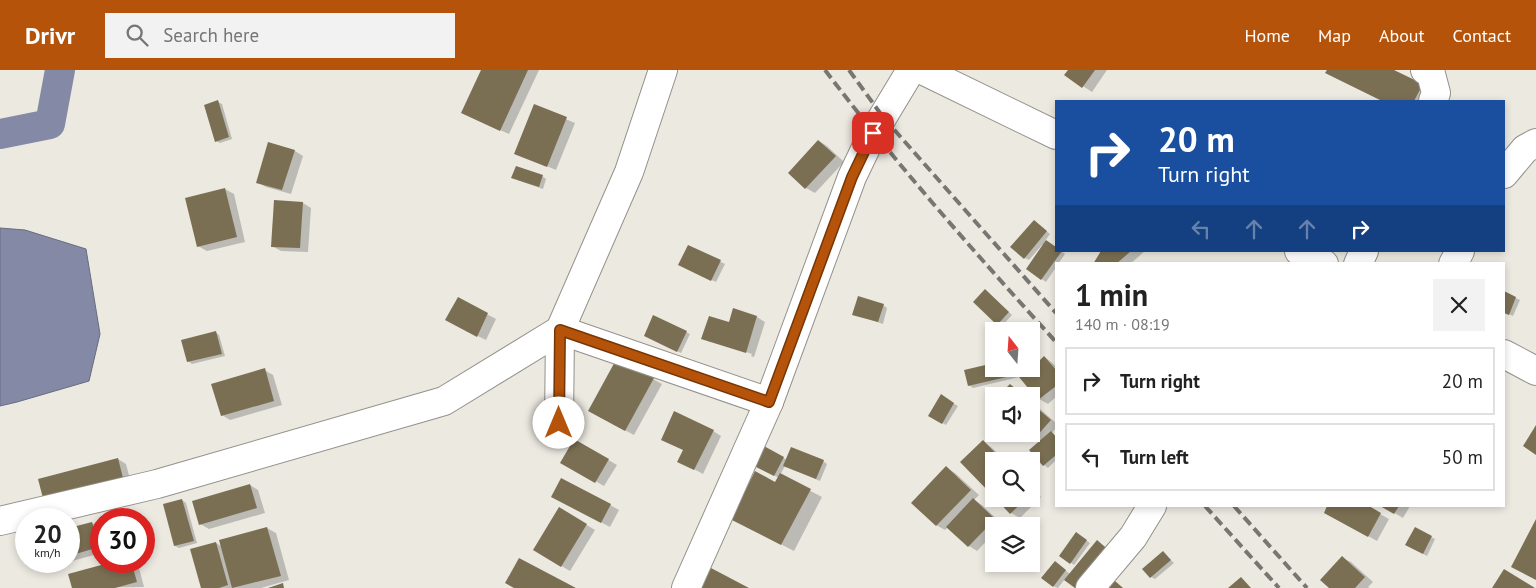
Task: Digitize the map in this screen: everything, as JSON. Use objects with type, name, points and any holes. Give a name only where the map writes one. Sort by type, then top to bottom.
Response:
[{"type":"street","points":[[559,423],[560,330],[629,172],[663,70]]},
{"type":"street","points":[[686,588],[769,402],[852,177],[873,133],[911,70]]},
{"type":"street","points":[[922,70],[1055,135]]},
{"type":"street","points":[[1425,70],[1431,74],[1436,93],[1433,100]]},
{"type":"street","points":[[1505,173],[1526,149],[1536,143]]},
{"type":"street","points":[[1301,252],[1320,262]]},
{"type":"street","points":[[560,330],[769,402]]},
{"type":"street","points":[[0,521],[157,484],[444,401],[560,330]]},
{"type":"street","points":[[1505,355],[1536,371]]},
{"type":"street","points":[[1090,588],[1133,537],[1151,507]]},
{"type":"water","points":[[0,228],[25,230],[86,249],[100,334],[89,381],[0,406]]},
{"type":"building","points":[[481,70],[528,70],[500,131],[461,113]]},
{"type":"building","points":[[1068,70],[1095,70],[1082,88],[1064,75]]},
{"type":"building","points":[[1327,70],[1394,70],[1423,84],[1415,100],[1380,100],[1325,73]]},
{"type":"building","points":[[218,100],[229,137],[215,142],[204,105]]},
{"type":"building","points":[[534,104],[567,117],[547,167],[514,154]]},
{"type":"building","points":[[818,140],[836,156],[805,189],[788,173]]},
{"type":"building","points":[[268,142],[295,150],[282,190],[256,183]]},
{"type":"building","points":[[516,166],[543,175],[539,187],[511,178]]},
{"type":"building","points":[[225,188],[237,237],[197,247],[185,198]]},
{"type":"building","points":[[274,200],[303,202],[300,248],[271,247]]},
{"type":"building","points":[[1034,220],[1047,231],[1024,259],[1010,247]]},
{"type":"building","points":[[1046,240],[1055,246],[1055,252],[1061,252],[1041,280],[1026,269]]},
{"type":"building","points":[[688,245],[721,260],[711,281],[678,265]]},
{"type":"building","points":[[1100,252],[1130,252],[1118,262],[1094,262]]},
{"type":"building","points":[[985,289],[1009,312],[1000,322],[994,322],[973,302]]},
{"type":"building","points":[[1505,292],[1516,297],[1509,315],[1505,313]]},
{"type":"building","points":[[858,296],[884,304],[878,322],[852,315]]},
{"type":"building","points":[[458,297],[488,313],[477,337],[445,320]]},
{"type":"building","points":[[733,308],[757,316],[746,353],[701,339],[709,316],[729,322]]},
{"type":"building","points":[[653,315],[687,331],[677,352],[644,336]]},
{"type":"building","points":[[216,331],[222,354],[187,362],[181,340]]},
{"type":"building","points":[[1044,356],[1055,369],[1055,387],[1040,398],[1040,387],[1027,387],[1020,378],[1040,378],[1040,360]]},
{"type":"building","points":[[617,358],[654,378],[625,431],[588,411]]},
{"type":"building","points":[[985,365],[985,378],[1002,378],[968,386],[964,370]]},
{"type":"building","points":[[265,368],[274,401],[221,416],[211,384]]},
{"type":"building","points":[[941,394],[954,403],[942,424],[928,416]]},
{"type":"building","points":[[674,411],[714,430],[694,470],[677,462],[683,450],[661,440]]},
{"type":"building","points":[[1040,411],[1051,420],[1040,432]]},
{"type":"building","points":[[1536,425],[1536,455],[1523,446]]},
{"type":"building","points":[[1051,431],[1055,436],[1055,456],[1043,466],[1040,463],[1040,452],[1031,452],[1029,450]]},
{"type":"building","points":[[574,439],[609,459],[595,483],[560,463]]},
{"type":"building","points":[[983,440],[994,452],[985,452],[985,488],[960,462]]},
{"type":"building","points":[[760,444],[784,457],[774,476],[750,464]]},
{"type":"building","points":[[791,447],[824,460],[816,479],[783,466]]},
{"type":"building","points":[[118,458],[125,486],[45,506],[38,479]]},
{"type":"building","points":[[946,466],[971,490],[936,526],[911,503]]},
{"type":"building","points":[[755,471],[775,482],[780,473],[811,489],[781,545],[724,516],[741,484],[747,487]]},
{"type":"building","points":[[561,478],[611,504],[601,523],[551,497]]},
{"type":"building","points":[[250,484],[257,508],[199,525],[192,501]]},
{"type":"building","points":[[973,498],[993,517],[985,517],[985,529],[968,547],[946,527]]},
{"type":"building","points":[[182,499],[194,541],[174,546],[163,504]]},
{"type":"building","points":[[559,507],[587,524],[561,567],[533,550]]},
{"type":"building","points":[[1003,507],[1017,507],[1010,514]]},
{"type":"building","points":[[1327,507],[1371,507],[1381,513],[1368,537],[1324,513]]},
{"type":"building","points":[[1382,507],[1398,507],[1394,514]]},
{"type":"building","points":[[1536,519],[1536,580],[1511,567]]},
{"type":"building","points":[[90,523],[90,550],[80,553],[80,525]]},
{"type":"building","points":[[267,527],[281,576],[232,588],[219,540]]},
{"type":"building","points":[[1415,527],[1432,536],[1423,554],[1405,545]]},
{"type":"building","points":[[1076,532],[1087,540],[1070,564],[1059,556]]},
{"type":"building","points":[[1097,540],[1112,553],[1083,588],[1075,588],[1064,580]]},
{"type":"building","points":[[216,542],[228,585],[219,588],[201,588],[190,549]]},
{"type":"building","points":[[1163,551],[1171,560],[1150,578],[1142,569]]},
{"type":"building","points":[[1342,556],[1365,577],[1355,588],[1329,588],[1320,580]]},
{"type":"building","points":[[519,558],[576,588],[514,588],[505,583]]},
{"type":"building","points":[[1055,561],[1066,570],[1053,587],[1041,578]]},
{"type":"building","points":[[90,568],[90,573],[134,573],[137,582],[115,588],[72,588],[68,574],[80,573],[80,571]]},
{"type":"building","points":[[711,568],[749,588],[696,588],[702,578],[705,580]]},
{"type":"building","points":[[1504,569],[1535,588],[1492,588]]},
{"type":"building","points":[[1107,574],[1123,588],[1095,588]]},
{"type":"building","points":[[1241,577],[1251,588],[1228,588]]},
{"type":"building","points":[[283,583],[284,588],[268,588]]},
{"type":"waterway","points":[[0,134],[50,124],[60,70]]},
{"type":"railway","points":[[825,70],[938,209],[1055,341]]},
{"type":"railway","points":[[849,70],[883,117],[1055,312]]},
{"type":"railway","points":[[1206,507],[1279,588]]},
{"type":"railway","points":[[1235,507],[1307,588]]},
{"type":"route","points":[[559,423],[560,330],[769,402],[852,177],[873,133]]}]
